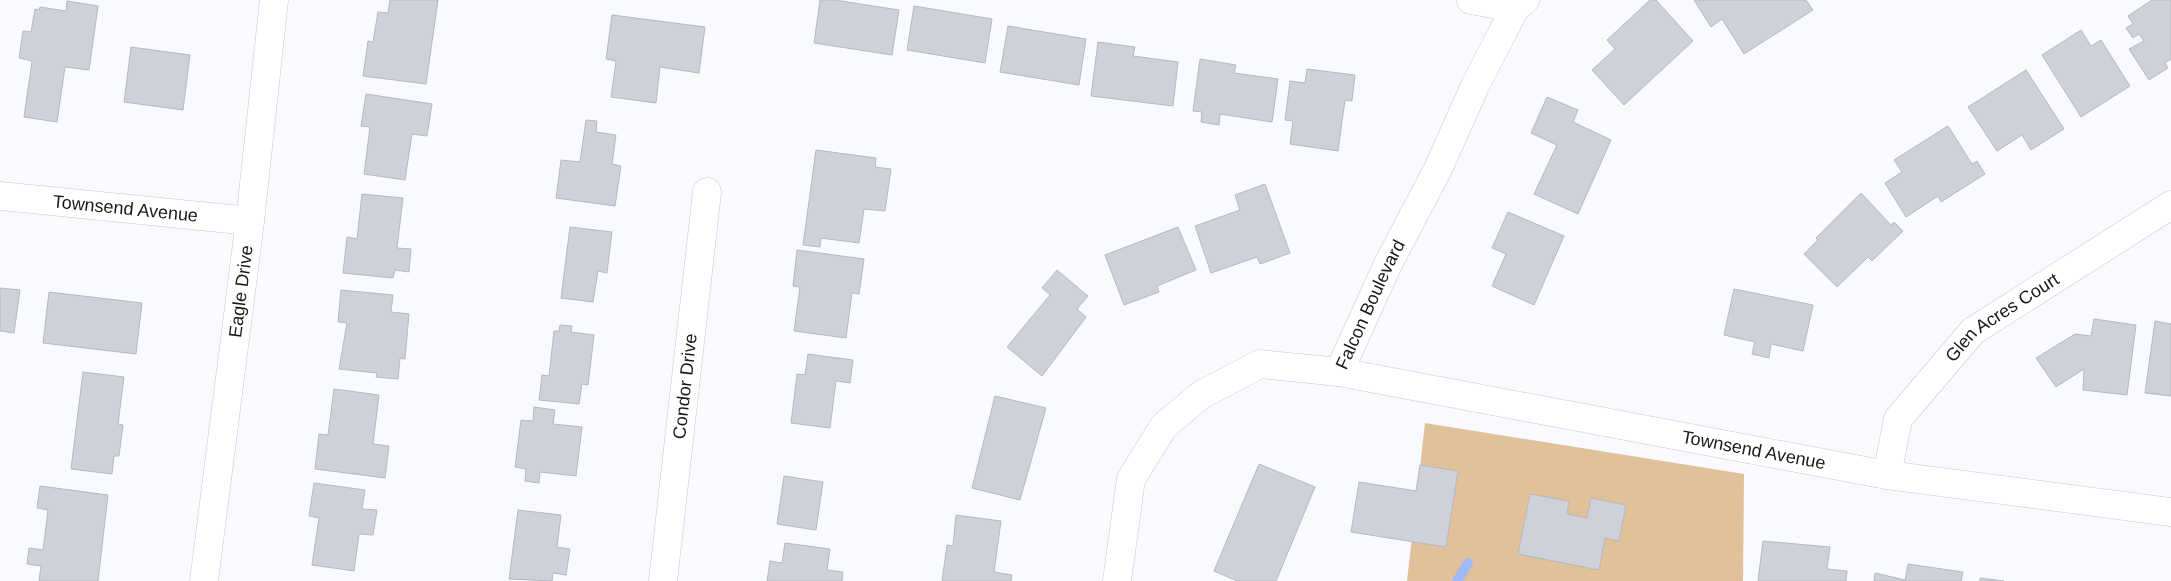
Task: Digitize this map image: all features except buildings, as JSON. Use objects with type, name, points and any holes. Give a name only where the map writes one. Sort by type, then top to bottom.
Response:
[{"type":"street","name":"Eagle Drive","points":[[204,581],[250,222],[274,0]]},
{"type":"street","points":[[1472,0],[1520,4]]},
{"type":"street","name":"Falcon Boulevard","points":[[1117,581],[1131,479],[1164,426],[1201,394],[1260,364],[1339,372],[1388,264],[1438,169],[1475,86],[1520,4]]},
{"type":"street","name":"Condor Drive","points":[[663,581],[707,192]]},
{"type":"street","name":"Townsend Avenue","points":[[0,196],[250,222]]},
{"type":"street","name":"Glen Acres Court","points":[[1887,475],[1898,419],[1973,331],[2171,205]]},
{"type":"street","name":"Townsend Avenue","points":[[1339,372],[1887,475],[2171,512]]},
{"type":"shaded area","points":[[1425,423],[1744,474],[1743,581],[1407,581]]},
{"type":"waterway","points":[[1457,581],[1468,563]]}]
